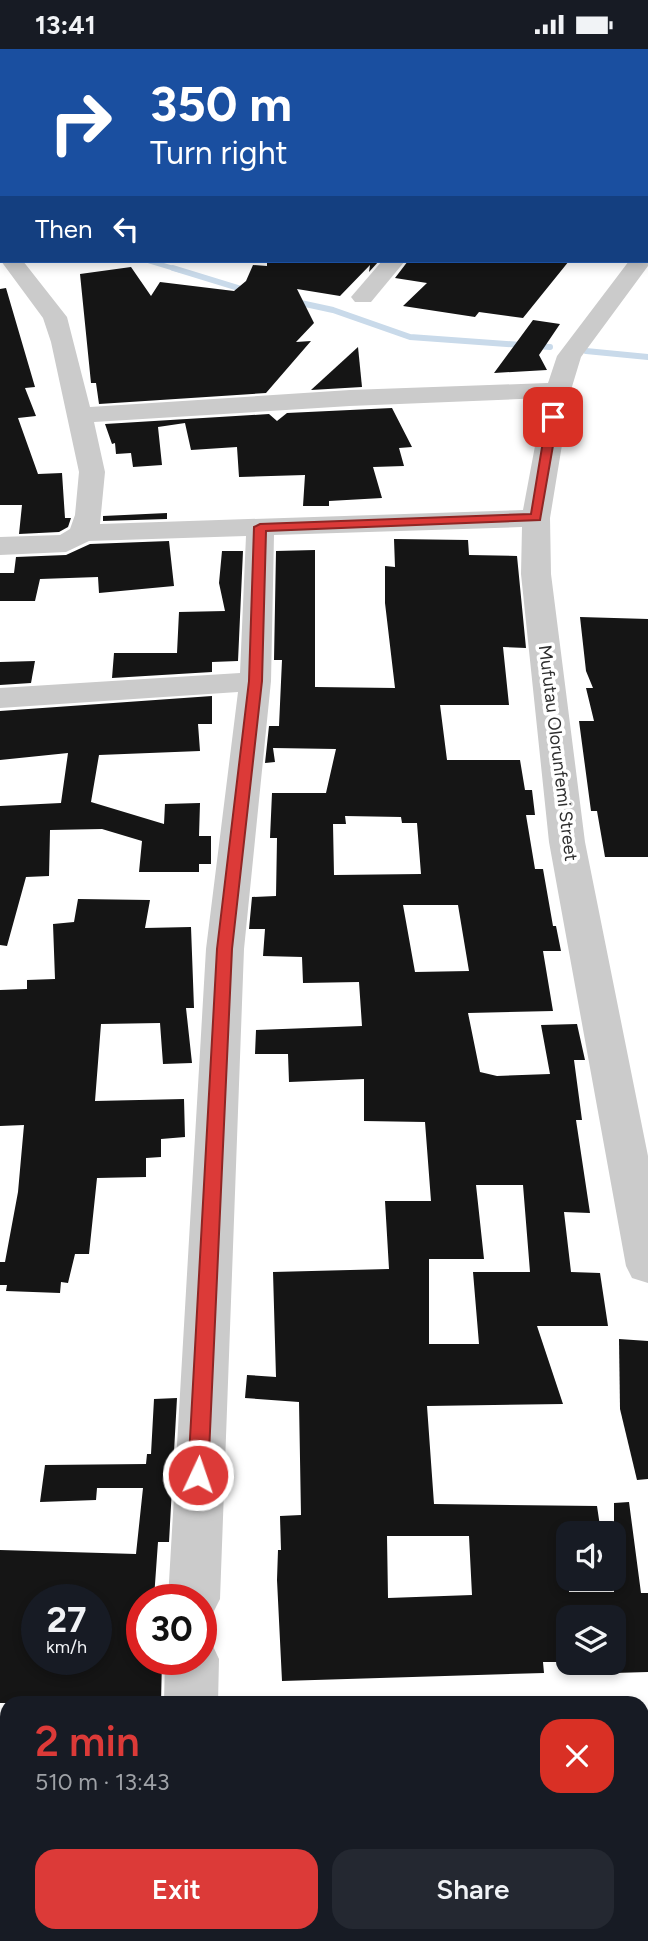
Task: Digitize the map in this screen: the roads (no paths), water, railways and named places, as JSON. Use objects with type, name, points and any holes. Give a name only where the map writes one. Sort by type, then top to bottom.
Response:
[{"type":"street","points":[[14,263],[55,317],[92,472],[89,515],[83,533]]},
{"type":"street","points":[[363,297],[392,263]]},
{"type":"street","name":"Mufutau Olorunfemi Street","points":[[638,263],[573,347],[558,390],[542,470],[536,517],[536,574],[567,842],[648,1266]]},
{"type":"street","points":[[80,415],[350,398],[558,390]]},
{"type":"street","points":[[0,547],[66,543],[83,533],[536,517]]},
{"type":"street","points":[[195,1584],[225,949],[255,681],[260,527]]},
{"type":"street","points":[[0,698],[255,681]]},
{"type":"street","points":[[191,1696],[192,1675]]},
{"type":"waterway","points":[[156,263],[179,270]]},
{"type":"waterway","points":[[173,268],[248,291]]},
{"type":"waterway","points":[[296,302],[333,310],[410,337],[550,347]]},
{"type":"waterway","points":[[586,351],[648,357]]}]
